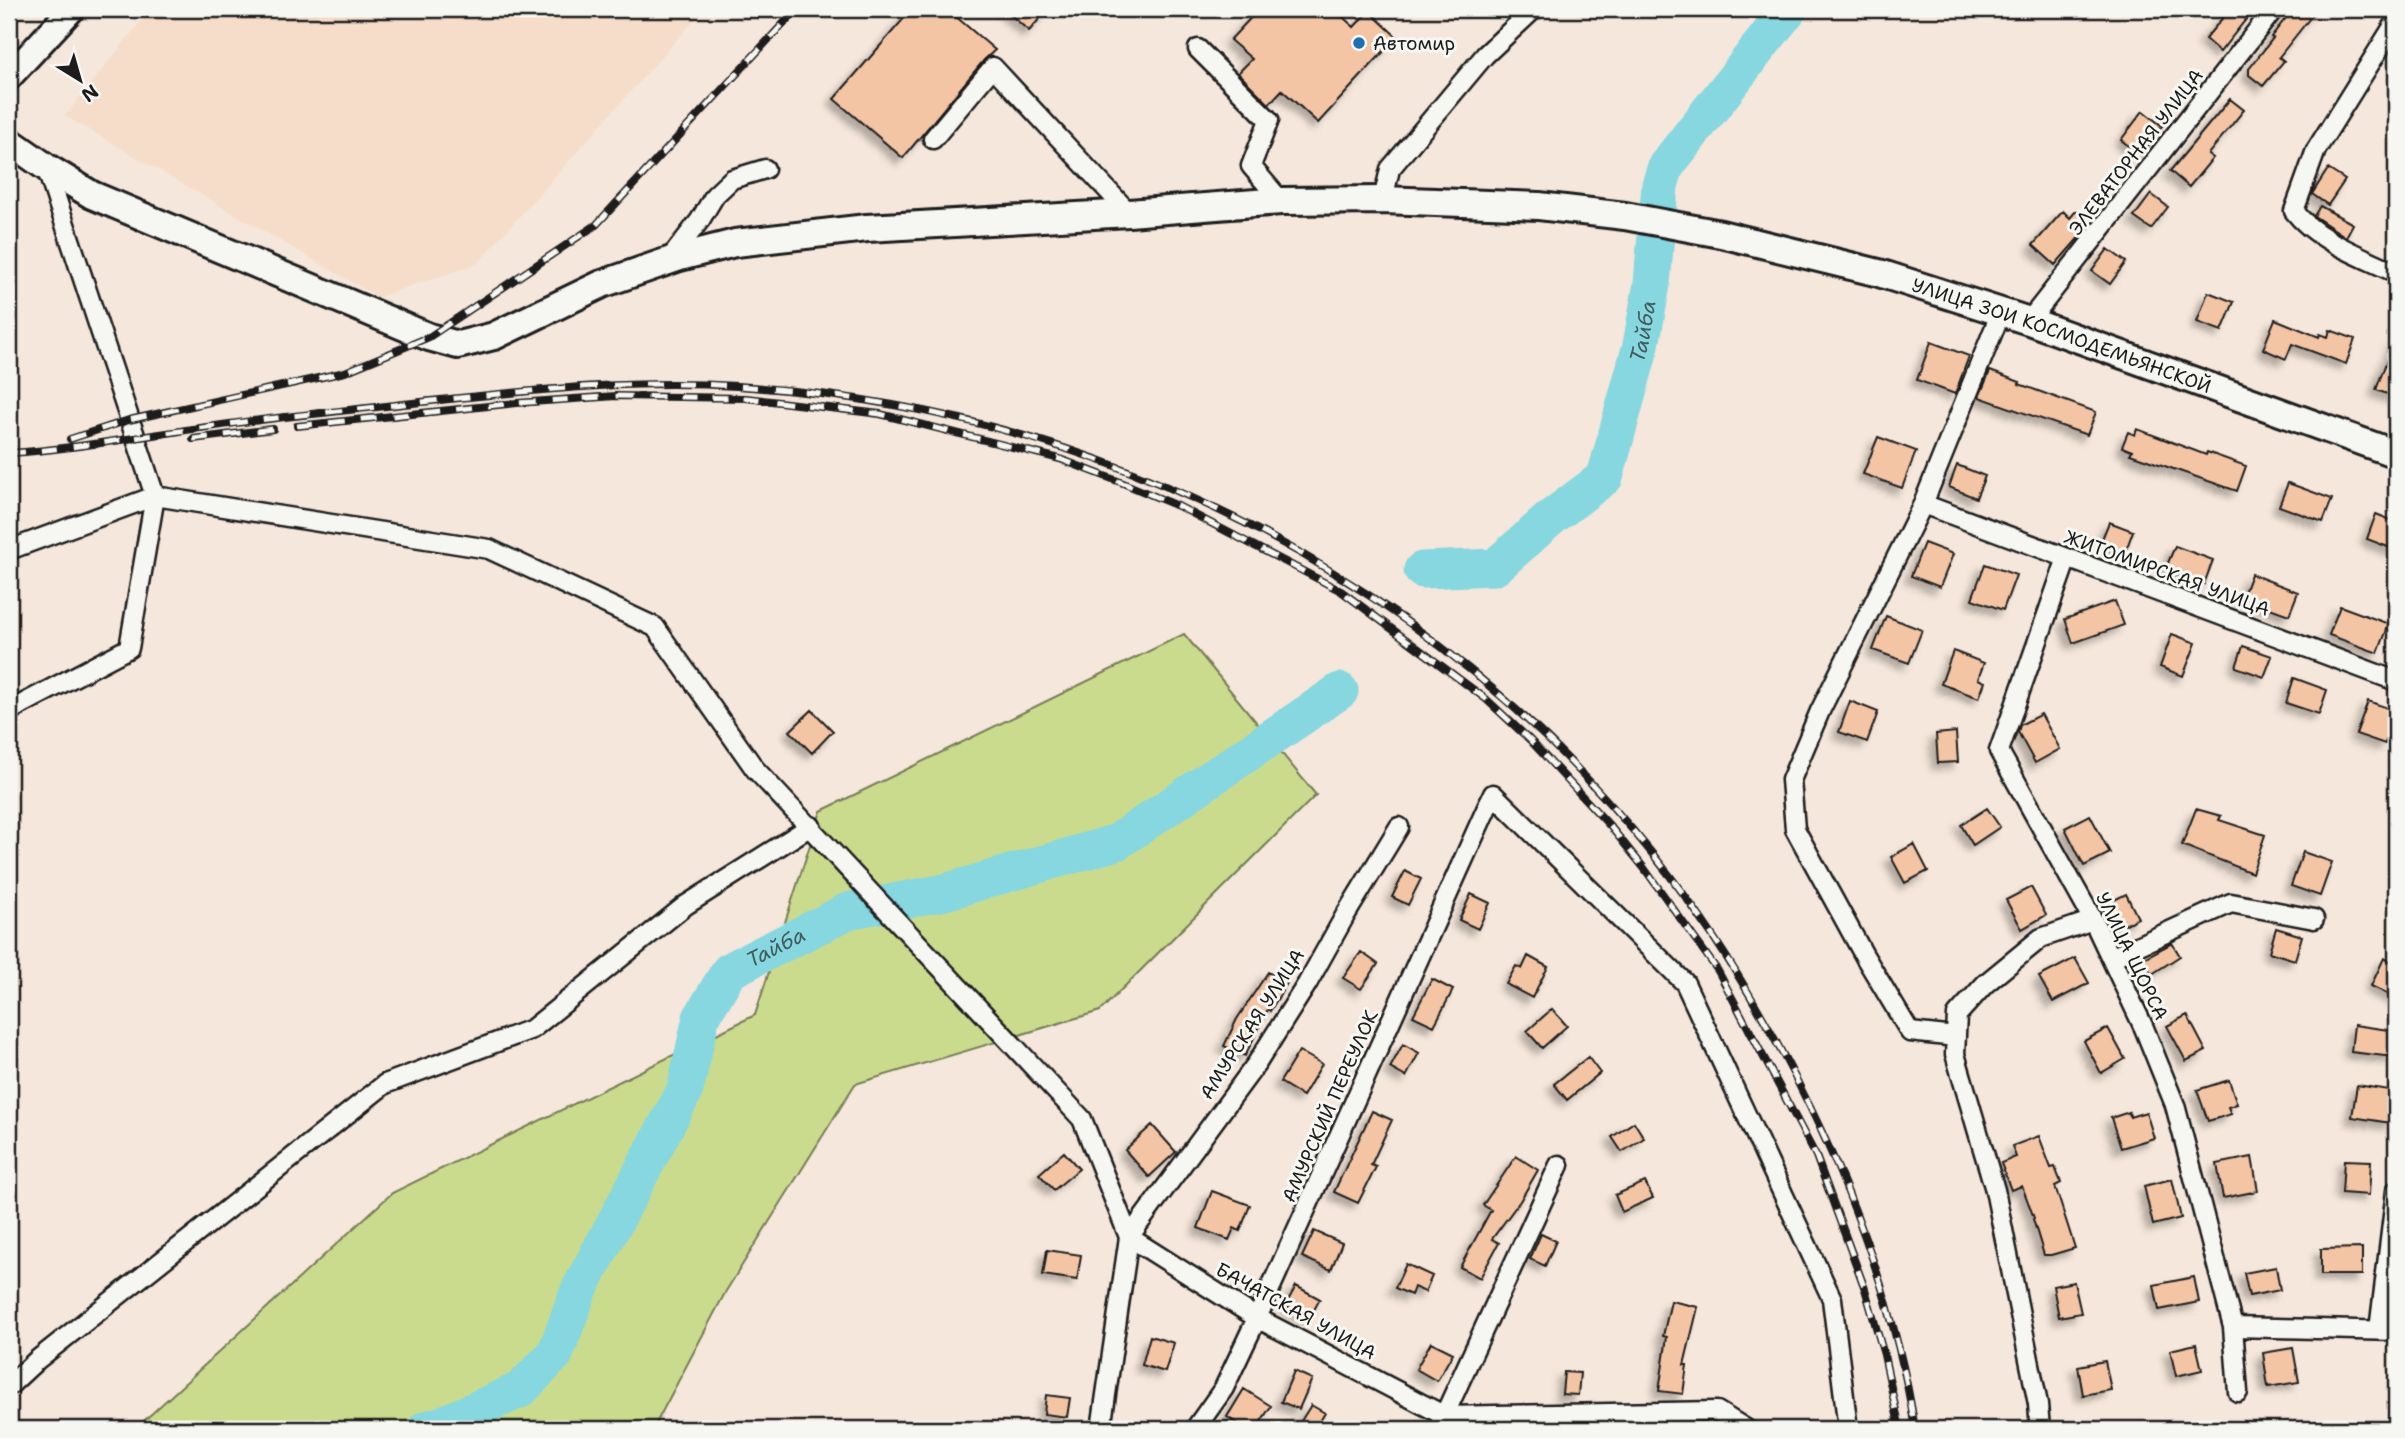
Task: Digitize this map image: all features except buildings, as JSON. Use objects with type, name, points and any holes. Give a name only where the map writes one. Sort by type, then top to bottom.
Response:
[{"type":"main road","points":[[9,77],[72,9]]},
{"type":"main road","name":"УЛИЦА ЗОИ КОСМОДЕМЬЯНСКОЙ","points":[[9,141],[93,195],[429,337],[458,345],[494,336],[603,284],[669,260],[735,243],[867,228],[1281,201],[1539,206],[1625,216],[1721,234],[1879,273],[2029,321],[2396,454]]},
{"type":"street","points":[[1383,201],[1390,169],[1485,55],[1534,9]]},
{"type":"street","name":"ЭЛЕВАТОРНАЯ УЛИЦА","points":[[2029,321],[2274,9]]},
{"type":"street","points":[[2396,22],[2316,150],[2294,211],[2305,225],[2324,237],[2396,274]]},
{"type":"street","points":[[1198,49],[1269,120],[1251,166],[1281,201]]},
{"type":"street","points":[[933,139],[993,66],[1129,213]]},
{"type":"street","points":[[9,711],[130,648],[155,496],[46,167]]},
{"type":"street","points":[[669,260],[723,187],[732,180],[765,169]]},
{"type":"street","points":[[1956,1037],[1910,1032],[1794,829],[1791,780],[1819,711],[1923,504],[2001,312]]},
{"type":"street","points":[[9,550],[155,496],[489,549],[655,627],[755,769],[1082,1119],[1129,1237],[1101,1429]]},
{"type":"street","name":"ЖИТОМИРСКАЯ УЛИЦА","points":[[1923,504],[2396,681]]},
{"type":"street","name":"УЛИЦА ЩОРСА","points":[[2067,558],[1999,751],[2093,920],[2144,1028],[2175,1105],[2233,1327],[2238,1392]]},
{"type":"street","name":"АМУРСКИЙ ПЕРЕУЛОК","points":[[1195,1429],[1224,1388],[1257,1318],[1493,794],[1685,983],[1832,1299],[1848,1429]]},
{"type":"street","points":[[9,1386],[37,1360],[385,1084],[532,1029],[686,905],[811,826]]},
{"type":"street","name":"АМУРСКАЯ УЛИЦА","points":[[1129,1237],[1256,1063],[1307,984],[1399,827]]},
{"type":"street","points":[[2111,958],[2231,903],[2314,919]]},
{"type":"street","points":[[2040,1429],[2038,1404],[1995,1190],[1955,1054],[1957,1014],[1985,984],[2041,938],[2093,920]]},
{"type":"street","points":[[1441,1422],[1559,1165]]},
{"type":"street","points":[[2233,1327],[2388,1331],[2396,1191]]},
{"type":"street","name":"БАЧАТСКАЯ УЛИЦА","points":[[1129,1237],[1257,1318],[1441,1422],[1717,1411],[1746,1429]]},
{"type":"shaded area","points":[[151,9],[704,9],[477,264],[378,297],[65,116]]},
{"type":"green space","points":[[1184,634],[1316,795],[1100,1011],[855,1084],[726,1291],[653,1429],[135,1429],[392,1193],[755,1015],[821,811]]},
{"type":"waterway","name":"Тайба","points":[[1422,570],[1495,567],[1552,517],[1605,477],[1641,345],[1652,284],[1660,185],[1666,166],[1789,9]]},
{"type":"waterway","name":"Тайба","points":[[426,1429],[520,1390],[555,1354],[579,1290],[685,1090],[701,1018],[729,971],[848,911],[945,892],[1117,842],[1340,691]]},
{"type":"railway","points":[[70,439],[129,420],[345,372],[429,337],[596,225],[797,9]]},
{"type":"railway","points":[[9,453],[86,445],[266,419],[500,394],[619,385],[737,386],[871,401],[1001,430],[1127,471],[1247,524],[1360,590],[1467,667],[1565,756],[1674,881],[1758,1008],[1829,1148],[1882,1287],[1915,1429]]},
{"type":"railway","points":[[297,426],[517,403],[616,396],[746,398],[880,414],[1060,459],[1123,483],[1178,506],[1341,591],[1486,699],[1530,740],[1610,826],[1644,868],[1718,971],[1816,1156],[1865,1289],[1884,1355],[1900,1429]]},
{"type":"railway","points":[[193,439],[273,429]]},
{"type":"place","name":"Автомир","points":[[1359,43]]}]
